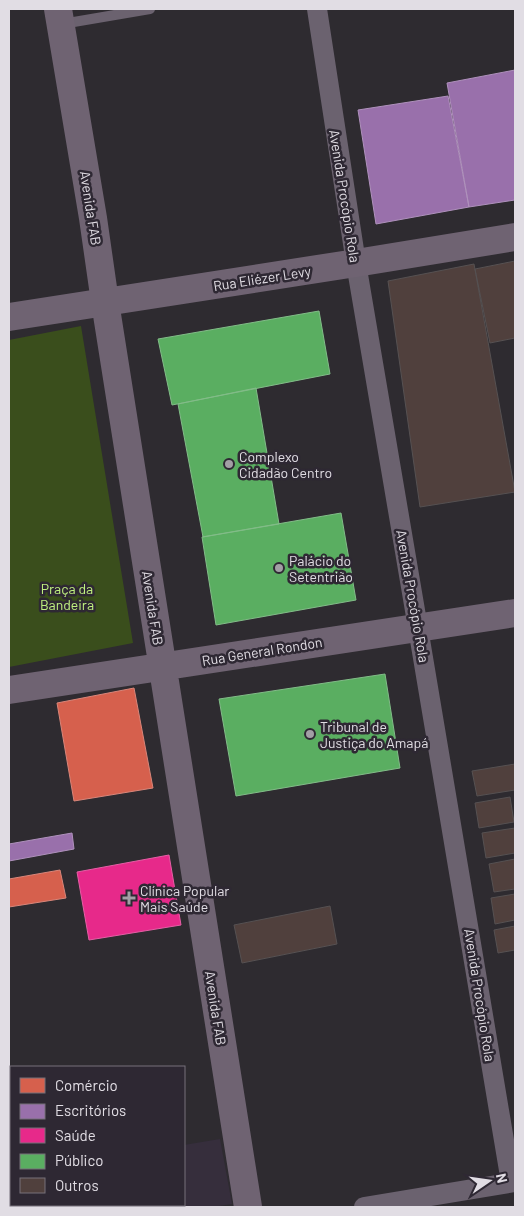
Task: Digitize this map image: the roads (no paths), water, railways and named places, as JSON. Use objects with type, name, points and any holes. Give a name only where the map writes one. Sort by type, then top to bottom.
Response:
[{"type":"main road","name":"Avenida FAB","points":[[59,16],[93,218],[248,1207]]},
{"type":"main road","name":"Rua Eliézer Levy","points":[[9,317],[356,264],[515,237]]},
{"type":"main road","name":"Rua General Rondon","points":[[9,690],[515,612]]},
{"type":"street","name":"Avenida Procópio Rola","points":[[317,9],[356,264],[513,1182]]},
{"type":"street","points":[[364,1207],[513,1182]]},
{"type":"lane","points":[[59,16],[150,9]]},
{"type":"place","name":"Complexo Cidadão Centro","points":[[229,464]]},
{"type":"place","name":"Palácio do Setentrião","points":[[279,568]]},
{"type":"place","name":"Tribunal de Justiça do Amapá","points":[[310,734]]},
{"type":"place","name":"Clínica Popular Mais Saúde","points":[[129,898]]},
{"type":"park label","name":"Praça da Bandeira","points":[[67,596]]}]
